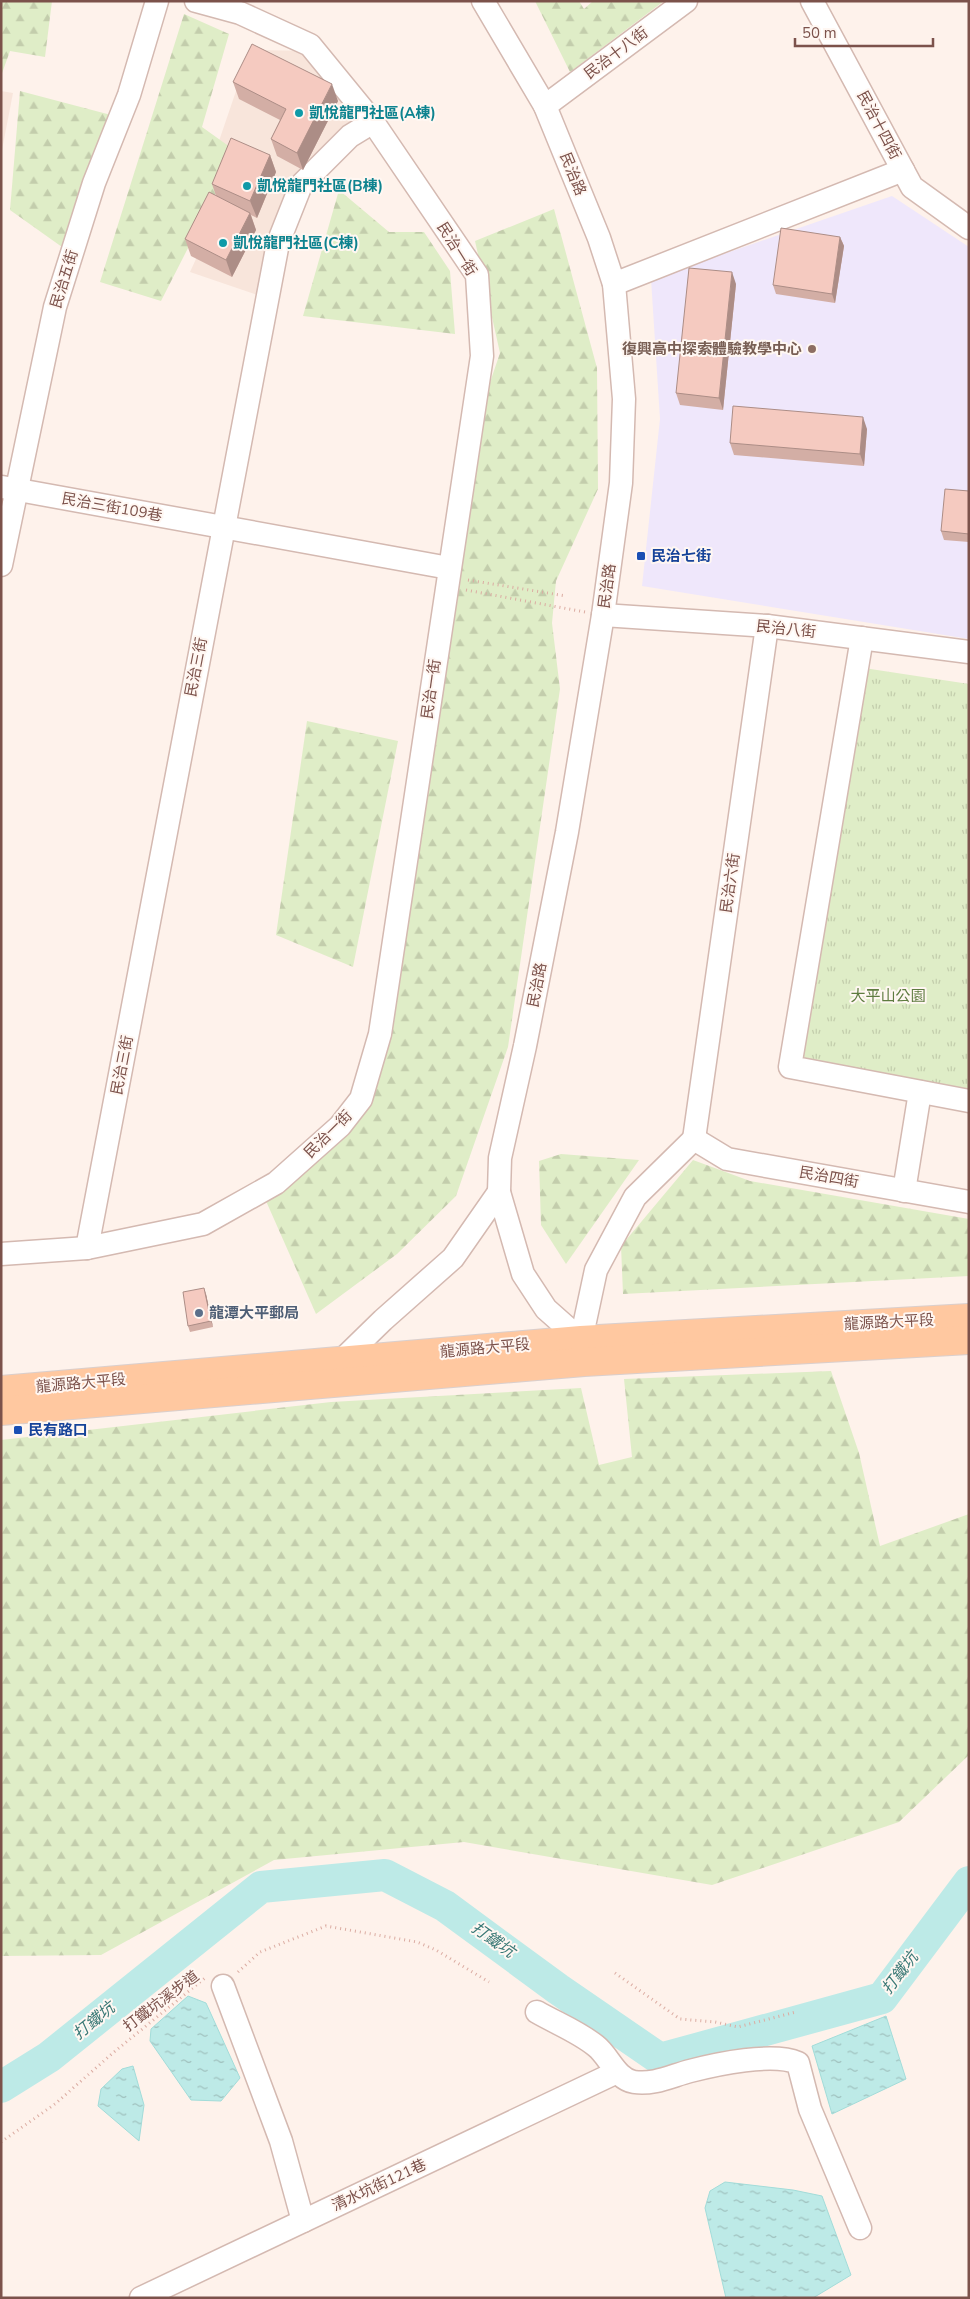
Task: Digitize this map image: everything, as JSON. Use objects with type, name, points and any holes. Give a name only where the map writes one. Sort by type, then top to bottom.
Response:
[{"type":"main road","name":"龍源路大平段","points":[[1,1390],[342,1371],[969,1318]]},
{"type":"main road","name":"龍源路大平段","points":[[582,1351],[969,1340]]},
{"type":"main road","name":"龍源路大平段","points":[[1,1411],[342,1371]]},
{"type":"street","name":"民治五街","points":[[1,565],[8,489],[55,307],[94,183],[129,95],[157,1]]},
{"type":"street","name":"民治一街","points":[[1,1254],[87,1248],[203,1224],[276,1182],[340,1126],[361,1098],[380,1034],[456,574],[482,356],[477,275],[373,122],[310,45],[240,13],[196,1]]},
{"type":"street","name":"民治路","points":[[483,1],[545,106],[599,238],[614,284],[624,399],[621,484],[603,615],[567,832],[525,1046],[500,1158],[499,1192],[523,1274],[546,1309],[582,1351]]},
{"type":"street","name":"民治十八街","points":[[545,106],[686,1]]},
{"type":"street","name":"民治十四街","points":[[812,1],[912,187],[969,228]]},
{"type":"street","name":"民治三街","points":[[87,1248],[222,527],[278,243],[301,185],[350,136],[373,122]]},
{"type":"street","points":[[614,284],[903,170]]},
{"type":"street","name":"民治三街109巷","points":[[8,489],[222,527],[456,574]]},
{"type":"street","name":"民治八街","points":[[603,615],[767,626],[969,652]]},
{"type":"street","name":"民治六街","points":[[694,1139],[767,626]]},
{"type":"street","points":[[862,638],[790,1067],[969,1101]]},
{"type":"street","points":[[904,1190],[920,1092]]},
{"type":"street","points":[[582,1351],[596,1270],[635,1197],[694,1139]]},
{"type":"street","name":"民治四街","points":[[694,1139],[728,1159],[969,1202]]},
{"type":"street","points":[[342,1371],[383,1320],[453,1258],[499,1192]]},
{"type":"street","points":[[223,1986],[281,2141],[303,2221]]},
{"type":"street","points":[[537,2012],[597,2046],[617,2072],[633,2082],[659,2081],[690,2071],[726,2064],[787,2058],[798,2063],[810,2109],[860,2228]]},
{"type":"street","name":"清水坑街121巷","points":[[141,2298],[617,2072]]},
{"type":"path","points":[[456,574],[566,596]]},
{"type":"path","points":[[462,589],[603,615]]},
{"type":"path","name":"打鐵坑溪步道","points":[[1,2142],[55,2104],[114,2052],[206,1977],[223,1986],[260,1952],[326,1926],[417,1942],[436,1950],[489,1982]]},
{"type":"path","points":[[615,1972],[680,2019],[715,2022],[738,2027],[796,2012]]},
{"type":"shaded area","points":[[250,50],[312,51],[379,122],[309,185],[291,235],[272,300],[190,272],[231,183],[219,141]]},
{"type":"shaded area","points":[[1,91],[13,93],[1,155]]},
{"type":"shaded area","name":"復興高中探索體驗教學中心","points":[[892,196],[969,247],[969,639],[642,586],[660,419],[651,279]]},
{"type":"green space","points":[[1,1],[52,1],[45,57],[10,51],[1,76]]},
{"type":"green space","points":[[535,1],[579,1],[584,9],[593,1],[664,1],[570,72]]},
{"type":"green space","points":[[184,14],[229,34],[202,127],[237,152],[161,301],[100,282]]},
{"type":"green space","points":[[20,91],[111,115],[62,247],[10,210]]},
{"type":"green space","points":[[339,190],[389,232],[424,232],[450,271],[455,334],[303,316]]},
{"type":"green space","points":[[554,209],[597,368],[598,489],[556,581],[552,623],[560,689],[508,1047],[456,1196],[397,1254],[316,1314],[266,1201],[355,1114],[482,406],[500,353],[475,241]]},
{"type":"green space","name":"大平山公園","points":[[864,668],[969,684],[969,1097],[794,1064]]},
{"type":"green space","points":[[307,721],[398,741],[353,967],[276,935]]},
{"type":"green space","points":[[561,1154],[639,1160],[566,1264],[541,1225],[539,1161]]},
{"type":"green space","points":[[693,1160],[750,1181],[969,1219],[969,1276],[623,1294],[621,1246]]},
{"type":"green space","points":[[831,1371],[859,1453],[880,1546],[969,1514],[969,1755],[899,1822],[712,1885],[464,1842],[274,1860],[101,1955],[1,1956],[1,1440],[331,1402],[581,1388],[599,1465],[632,1457],[624,1379]]},
{"type":"water","points":[[188,1996],[206,2003],[240,2078],[221,2101],[191,2100],[150,2041],[151,2029]]},
{"type":"water","points":[[886,2016],[906,2079],[832,2114],[812,2046]]},
{"type":"water","points":[[133,2066],[144,2105],[139,2141],[98,2106],[101,2089],[122,2069]]},
{"type":"water","points":[[725,2182],[793,2190],[822,2196],[851,2275],[813,2298],[726,2298],[705,2208],[710,2191]]},
{"type":"building","name":"凱悅龍門社區(A棟)","points":[[252,44],[332,84],[297,153],[271,139],[286,109],[233,82]]},
{"type":"building","points":[[231,138],[270,155],[250,201],[212,184]]},
{"type":"building","points":[[209,192],[250,213],[226,260],[185,239]]},
{"type":"building","points":[[781,228],[840,237],[832,294],[773,285]]},
{"type":"building","points":[[689,268],[732,272],[719,398],[676,393]]},
{"type":"building","points":[[733,406],[863,417],[860,454],[730,443]]},
{"type":"building","points":[[945,489],[969,491],[969,534],[941,531]]},
{"type":"building","points":[[204,1288],[211,1321],[188,1326],[183,1292]]},
{"type":"waterway","name":"打鐵坑","points":[[1,2087],[49,2057],[261,1887],[385,1875],[445,1906],[558,1989],[660,2059],[882,1998],[969,1882]]},
{"type":"place","name":"凱悅龍門社區(A棟)","points":[[299,113]]},
{"type":"place","name":"凱悅龍門社區(B棟)","points":[[247,186]]},
{"type":"place","name":"凱悅龍門社區(C棟)","points":[[223,243]]},
{"type":"place","name":"復興高中探索體驗教學中心","points":[[812,349]]},
{"type":"place","name":"民治七街","points":[[641,556]]},
{"type":"place","name":"龍潭大平郵局","points":[[199,1313]]},
{"type":"place","name":"民有路口","points":[[18,1430]]}]
